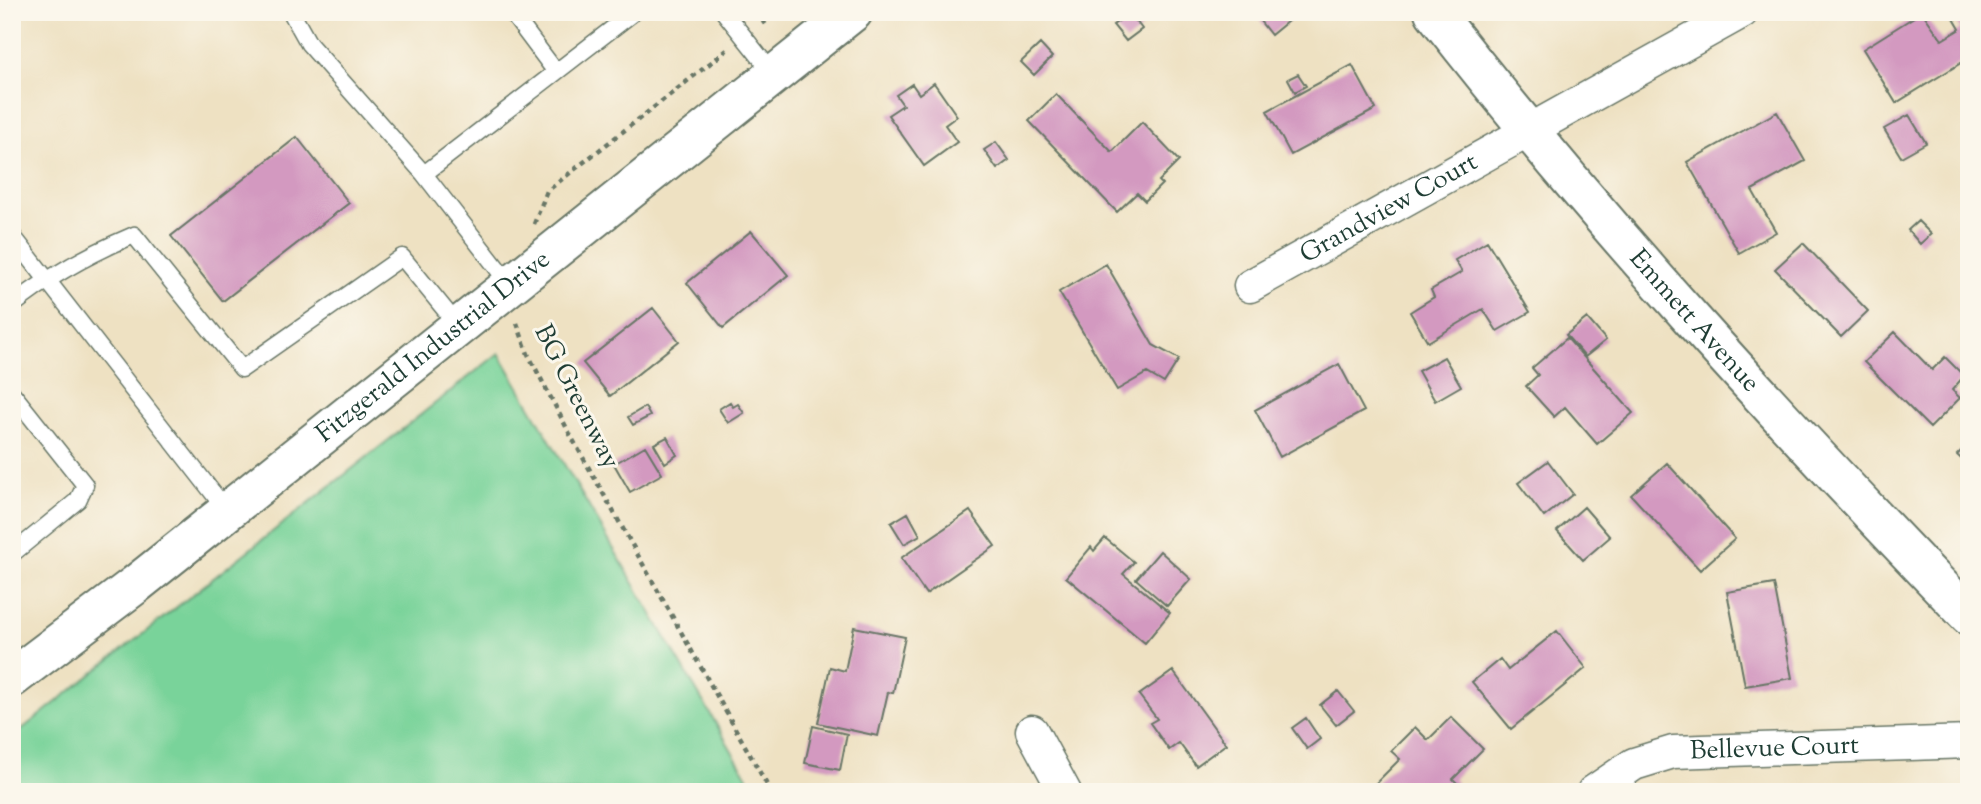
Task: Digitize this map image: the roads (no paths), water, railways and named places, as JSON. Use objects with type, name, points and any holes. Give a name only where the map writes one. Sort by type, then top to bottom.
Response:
[{"type":"street","name":"Fitzgerald Industrial Drive","points":[[12,678],[227,512],[853,12]]},
{"type":"street","name":"Emmett Avenue","points":[[1434,12],[1527,131],[1787,427],[1969,616]]},
{"type":"street","name":"Grandview Court","points":[[1250,286],[1368,223],[1742,12]]},
{"type":"street","points":[[1032,731],[1065,792]]},
{"type":"street","name":"Bellevue Court","points":[[1593,792],[1634,764],[1673,752],[1969,742]]},
{"type":"lane","points":[[291,12],[309,44],[424,174],[514,284]]},
{"type":"lane","points":[[511,12],[556,72]]},
{"type":"lane","points":[[424,174],[634,12]]},
{"type":"lane","points":[[724,12],[775,76]]},
{"type":"lane","points":[[12,306],[46,279],[90,254],[134,235],[242,369],[402,257],[459,327]]},
{"type":"lane","points":[[12,236],[227,512]]},
{"type":"lane","points":[[12,393],[85,485],[78,500],[12,554]]}]
